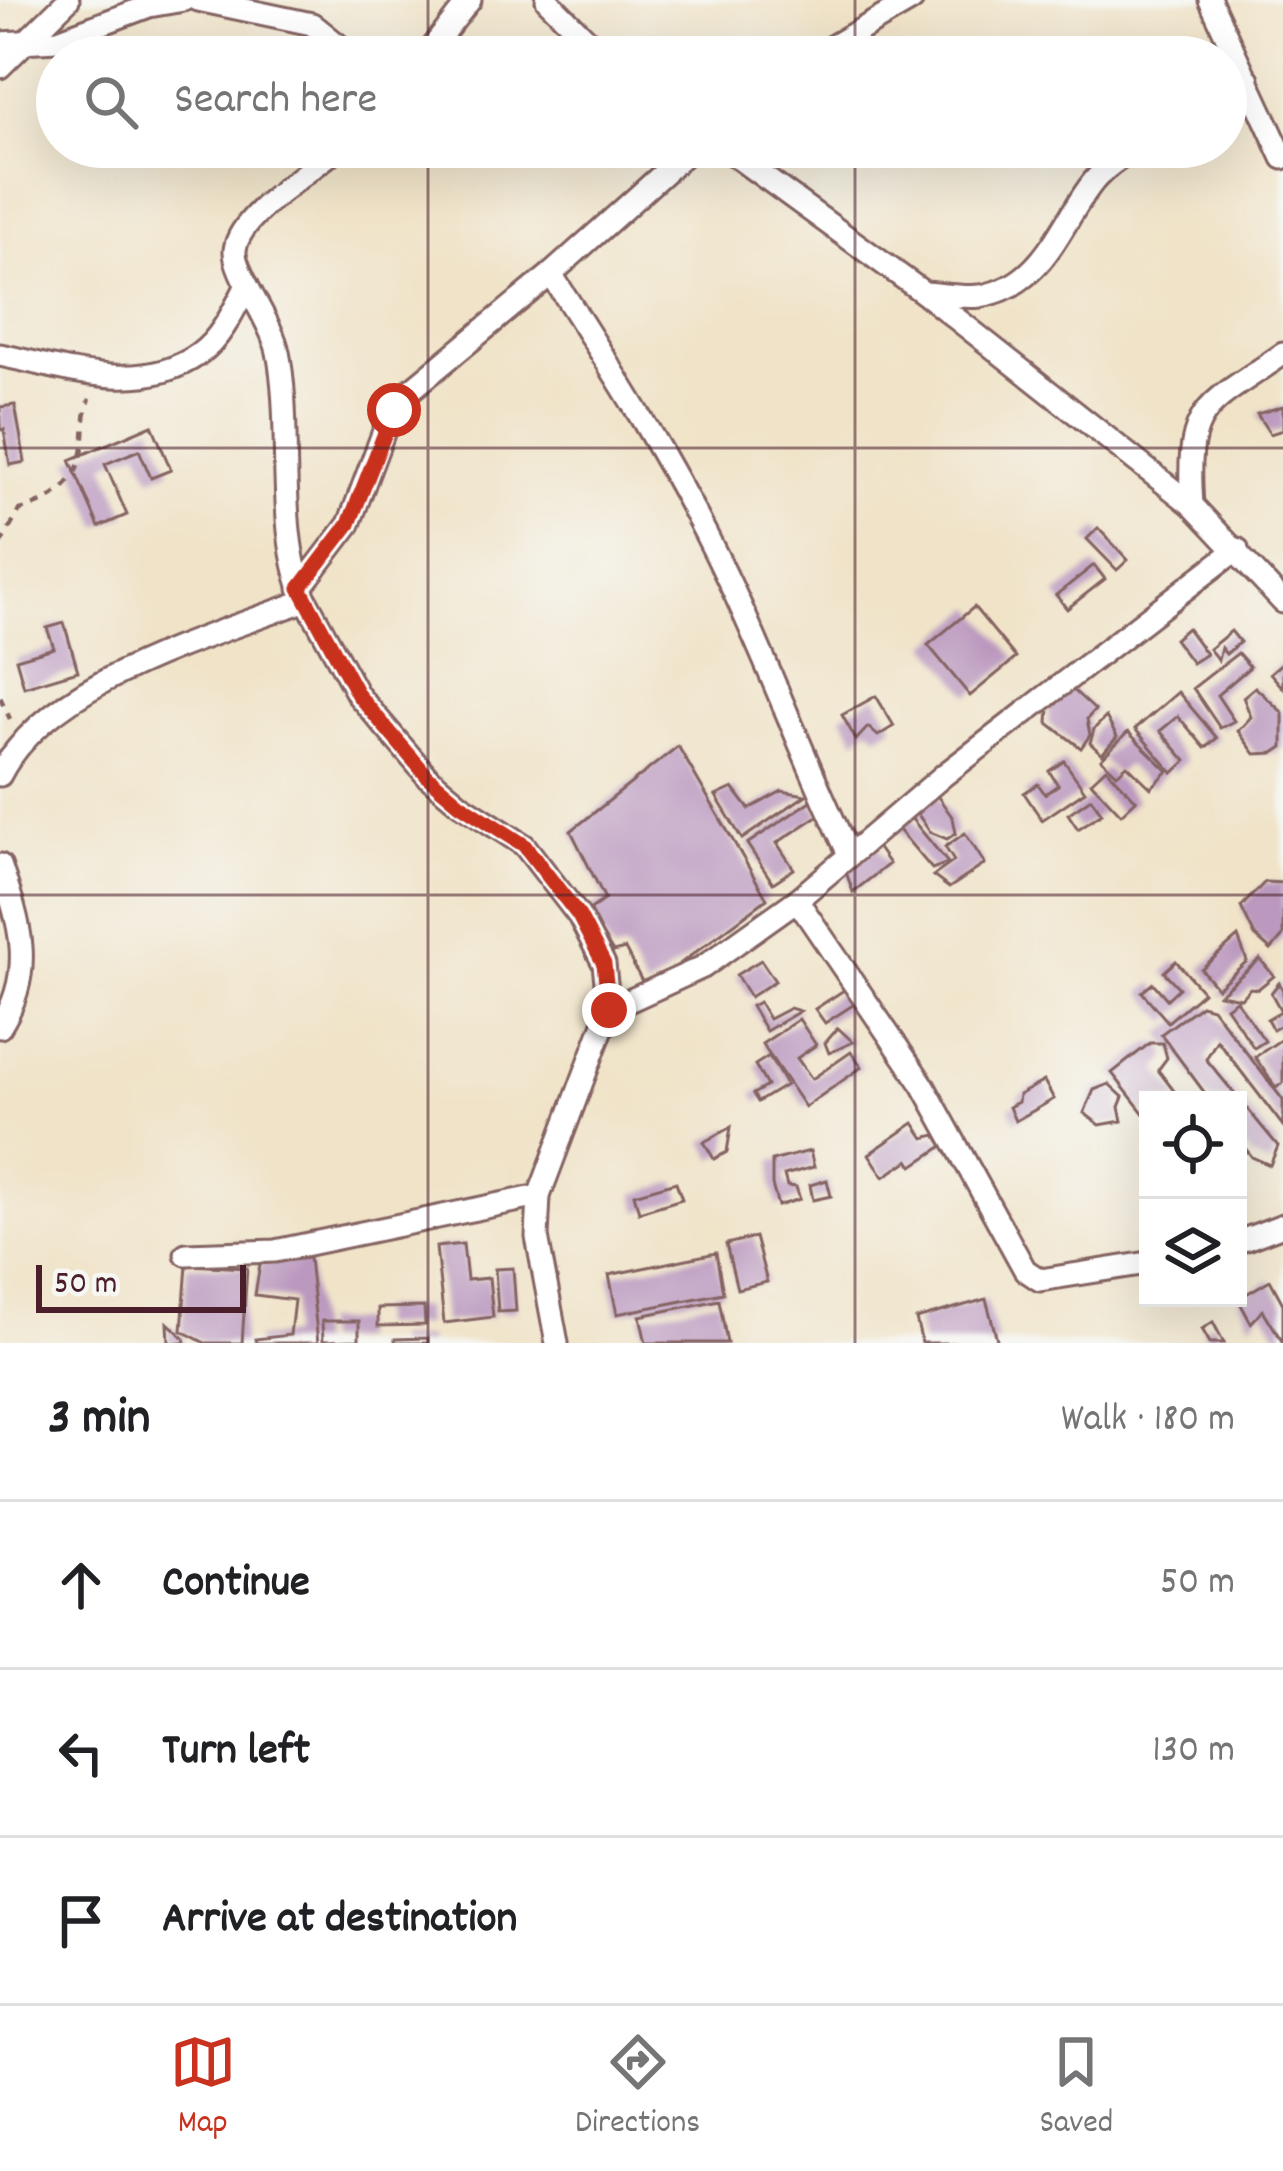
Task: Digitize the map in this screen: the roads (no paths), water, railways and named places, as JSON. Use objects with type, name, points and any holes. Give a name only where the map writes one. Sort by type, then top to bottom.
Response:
[{"type":"street","points":[[0,67],[68,0]]},
{"type":"street","points":[[69,36],[148,6],[184,0]]},
{"type":"street","points":[[198,0],[312,24],[327,36]]},
{"type":"street","points":[[547,0],[583,36]]},
{"type":"street","points":[[850,36],[912,0]]},
{"type":"street","points":[[1210,0],[1227,36]]},
{"type":"street","points":[[439,36],[461,4]]},
{"type":"street","points":[[0,43],[36,40]]},
{"type":"street","points":[[1248,80],[1283,158]]},
{"type":"street","points":[[314,168],[245,225],[235,248],[237,265],[267,316],[278,351],[288,443],[290,524],[303,594],[358,695],[428,777],[524,845],[579,916],[604,964],[609,1010],[539,1196],[537,1237],[557,1343]]},
{"type":"street","points":[[0,775],[20,742],[75,696],[303,594],[349,524],[394,410],[406,394],[669,168]]},
{"type":"street","points":[[752,168],[924,293],[1192,505],[1283,602]]},
{"type":"street","points":[[924,293],[977,297],[1005,289],[1030,273],[1056,244],[1092,183],[1111,168]]},
{"type":"street","points":[[550,274],[654,436],[691,504],[848,852]]},
{"type":"street","points":[[0,355],[111,378],[162,372],[200,354],[214,340],[247,285]]},
{"type":"street","points":[[1192,505],[1188,452],[1195,426],[1212,404],[1283,354]]},
{"type":"street","points":[[609,1010],[703,967],[797,900],[848,852],[1238,549]]},
{"type":"street","points":[[0,866],[21,928],[22,974],[15,1004],[0,1027]]},
{"type":"street","points":[[797,900],[923,1085],[1025,1270],[1040,1280],[1139,1264]]},
{"type":"street","points":[[186,1253],[275,1251],[539,1196]]},
{"type":"street","points":[[1247,1239],[1283,1225]]}]
